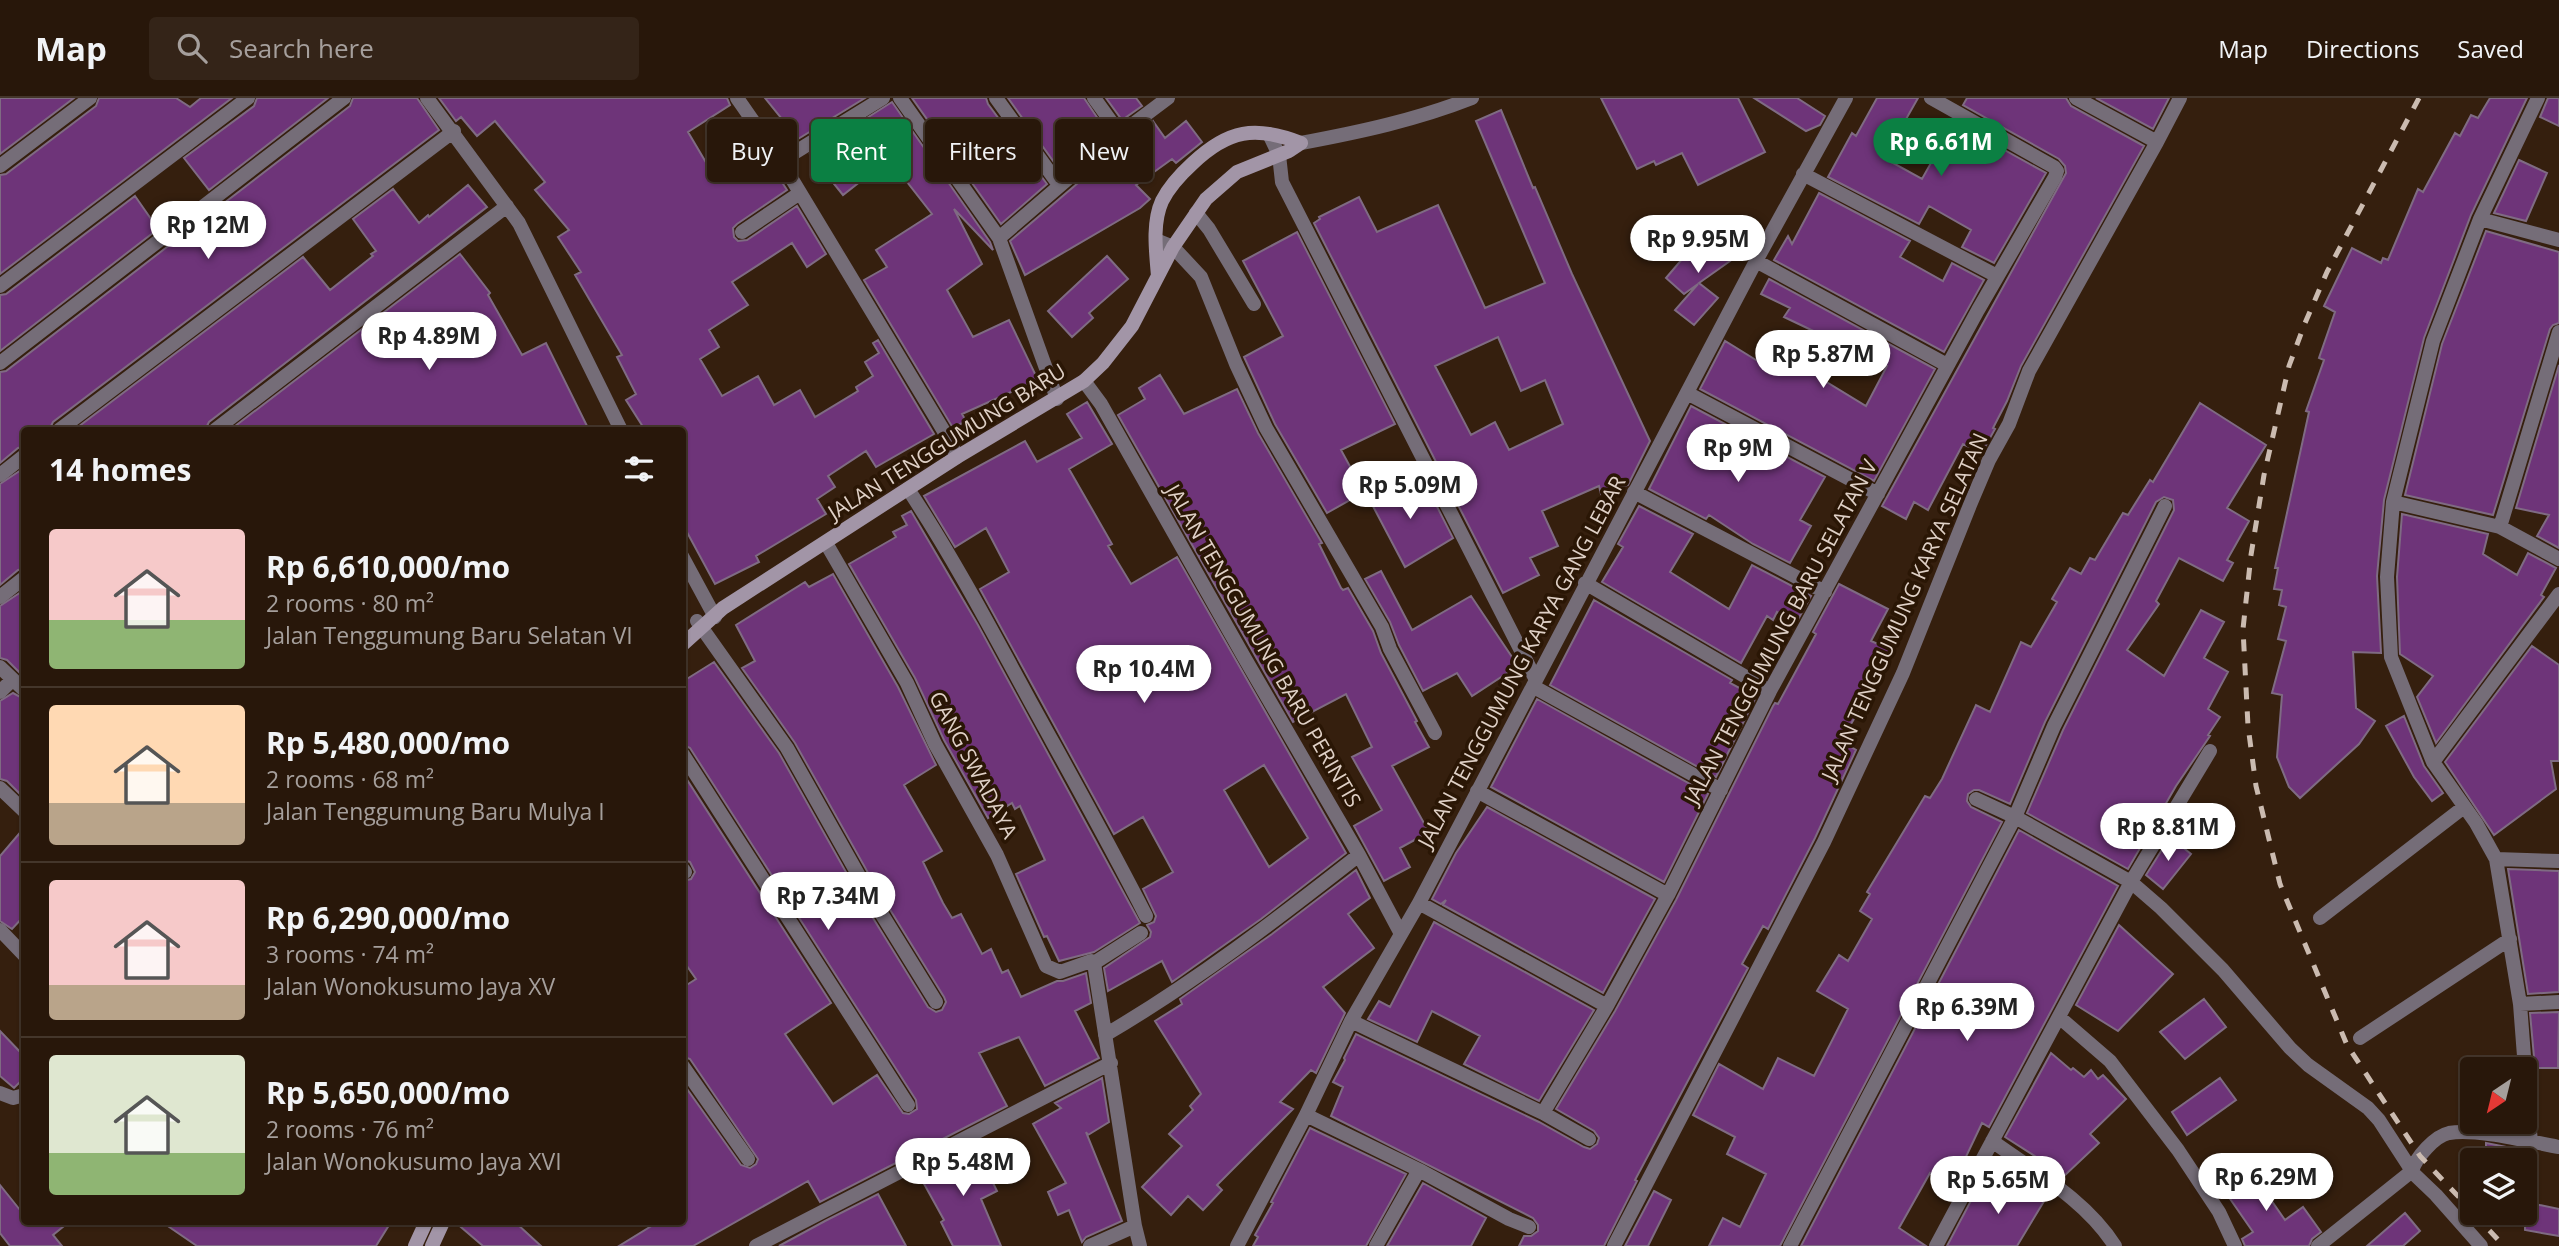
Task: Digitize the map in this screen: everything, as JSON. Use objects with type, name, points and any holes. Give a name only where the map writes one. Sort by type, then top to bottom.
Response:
[{"type":"street","points":[[0,166],[90,98]]},
{"type":"street","points":[[0,286],[248,98]]},
{"type":"street","points":[[0,363],[344,98]]},
{"type":"street","points":[[427,98],[454,131],[519,223],[620,427]]},
{"type":"street","points":[[737,98],[752,119]]},
{"type":"street","points":[[797,151],[883,98]]},
{"type":"street","points":[[900,98],[999,238],[1056,399]]},
{"type":"street","points":[[996,98],[1059,185]]},
{"type":"street","points":[[1094,98],[1109,119]]},
{"type":"street","points":[[1140,119],[1168,98]]},
{"type":"street","name":"JALAN TENGGUMUNG BARU","points":[[686,640],[712,608],[826,543],[908,489],[953,448],[1056,399],[1084,381],[1117,347],[1132,326],[1174,247],[1206,199],[1237,172],[1301,143],[1379,129],[1428,116],[1472,98]]},
{"type":"street","name":"JALAN TENGGUMUNG KARYA GANG LEBAR","points":[[1237,1246],[1306,1115],[1351,1021],[1419,903],[1535,684],[1585,583],[1846,98]]},
{"type":"street","name":"JALAN TENGGUMUNG BARU SELATAN V","points":[[1543,1113],[1607,1006],[1668,895],[1770,691],[1947,365],[2050,189],[2057,171],[1931,98]]},
{"type":"street","points":[[2076,98],[2157,142]]},
{"type":"street","name":"JALAN TENGGUMUNG KARYA SELATAN","points":[[1614,1246],[1830,830],[1903,673],[1989,460],[2009,424],[2029,371],[2179,98]]},
{"type":"street","points":[[2524,1057],[2520,1004],[2496,859],[2465,807],[2432,762],[2391,657],[2387,577],[2393,502],[2433,341],[2480,219],[2538,98]]},
{"type":"street","points":[[62,427],[454,131]]},
{"type":"street","points":[[1269,134],[1279,155],[1282,182],[1535,684],[1721,790]]},
{"type":"street","name":"JALAN TENGGUMUNG BARU","points":[[1158,277],[1157,219],[1163,200],[1183,173],[1218,142],[1233,135],[1269,134],[1301,143]]},
{"type":"street","points":[[1803,174],[1997,276]]},
{"type":"street","points":[[793,182],[953,448]]},
{"type":"street","points":[[999,238],[1063,182]]},
{"type":"street","points":[[742,232],[800,193]]},
{"type":"street","points":[[219,427],[507,206]]},
{"type":"street","points":[[1196,214],[1209,229],[1254,304]]},
{"type":"street","points":[[2480,219],[2558,236]]},
{"type":"street","points":[[1156,240],[1174,247],[1201,277],[1236,364],[1266,428],[1382,626],[1390,649],[1435,733]]},
{"type":"street","points":[[1756,261],[1947,365]]},
{"type":"street","points":[[2500,527],[2559,332]]},
{"type":"street","name":"JALAN TENGGUMUNG BARU PERINTIS","points":[[1084,381],[1101,404],[1359,855],[1401,934]]},
{"type":"street","points":[[1687,393],[1878,494]]},
{"type":"street","points":[[0,475],[21,458]]},
{"type":"street","points":[[908,489],[937,533],[989,626],[1103,831],[1146,916]]},
{"type":"street","points":[[1634,492],[1825,592]]},
{"type":"street","points":[[2393,502],[2500,527],[2559,559]]},
{"type":"street","points":[[1793,1245],[2015,817],[2054,726],[2165,506]]},
{"type":"street","name":"GANG SWADAYA","points":[[826,543],[907,683],[935,744],[997,855],[1045,966],[1060,972],[1091,961],[1094,963],[1141,933]]},
{"type":"street","points":[[686,563],[712,608]]},
{"type":"street","points":[[0,597],[21,580]]},
{"type":"street","points":[[1585,583],[1770,691]]},
{"type":"street","points":[[2432,762],[2559,594]]},
{"type":"street","points":[[699,624],[787,748],[868,892],[936,1002]]},
{"type":"street","name":"JALAN TENGGUMUNG BARU","points":[[686,631],[699,624]]},
{"type":"street","points":[[0,667],[21,688]]},
{"type":"street","points":[[0,692],[12,680]]},
{"type":"street","points":[[1936,1246],[2131,882],[2210,751]]},
{"type":"street","points":[[686,760],[908,1105]]},
{"type":"street","points":[[0,788],[21,808]]},
{"type":"street","points":[[1477,791],[1668,895]]},
{"type":"street","points":[[1976,799],[2015,817],[2131,882],[2161,908],[2223,970],[2290,1048],[2308,1065],[2368,1108],[2379,1120],[2412,1171],[2481,1246]]},
{"type":"street","points":[[2320,918],[2465,807]]},
{"type":"street","points":[[1105,1035],[1164,1000],[1238,948],[1359,855]]},
{"type":"street","points":[[2496,859],[2559,860]]},
{"type":"street","points":[[1419,903],[1607,1006]]},
{"type":"street","points":[[0,930],[21,952]]},
{"type":"street","points":[[2360,1038],[2510,939]]},
{"type":"street","points":[[1094,963],[1140,1246]]},
{"type":"street","points":[[2520,1004],[2559,1002]]},
{"type":"street","points":[[2059,1017],[2110,1061],[2140,1100],[2178,1150],[2219,1212],[2235,1246]]},
{"type":"street","points":[[1351,1021],[1543,1113],[1589,1139]]},
{"type":"street","points":[[756,1246],[1111,1063]]},
{"type":"street","points":[[686,1071],[748,1159]]},
{"type":"street","points":[[0,1093],[13,1098],[21,1096]]},
{"type":"street","points":[[1306,1115],[1529,1227]]},
{"type":"street","points":[[2318,1246],[2412,1171],[2420,1156],[2447,1133],[2480,1134],[2559,1147]]},
{"type":"street","points":[[2530,1134],[2531,1142]]},
{"type":"street","points":[[1992,1141],[2077,1202],[2102,1225],[2115,1246]]},
{"type":"street","points":[[1376,1246],[1419,1170]]},
{"type":"street","points":[[415,1246],[425,1225]]},
{"type":"street","points":[[432,1246],[442,1225]]},
{"type":"street","points":[[1090,1246],[1135,1226]]},
{"type":"building","points":[[0,98],[74,98],[0,154]]},
{"type":"building","points":[[99,98],[176,98],[190,107],[201,98],[232,98],[0,274],[0,175],[6,174],[96,106]]},
{"type":"building","points":[[257,98],[328,98],[209,190],[184,158],[254,106]]},
{"type":"building","points":[[353,98],[417,98],[439,130],[53,422],[50,427],[21,427],[21,448],[0,463],[0,372],[6,371],[350,106]]},
{"type":"building","points":[[439,98],[727,98],[730,105],[688,132],[707,164],[707,182],[782,182],[787,190],[737,224],[733,228],[734,237],[738,241],[747,240],[797,206],[826,254],[807,267],[792,243],[732,282],[748,305],[709,330],[719,347],[700,359],[722,396],[758,376],[774,405],[800,390],[815,417],[858,391],[856,387],[873,376],[865,362],[879,353],[873,343],[878,340],[934,434],[876,467],[866,451],[828,476],[835,487],[817,499],[826,514],[756,556],[759,562],[715,584],[686,530],[686,427],[643,427],[626,400],[636,394],[617,357],[622,355],[575,275],[581,272],[558,237],[569,230],[535,190],[545,182],[495,121],[477,136],[461,117],[456,121]]},
{"type":"building","points":[[765,98],[865,98],[831,119],[811,119],[811,131],[798,139],[797,119],[782,119]]},
{"type":"building","points":[[912,98],[986,98],[999,119],[927,119]]},
{"type":"building","points":[[1008,98],[1084,98],[1098,119],[1055,119],[1055,164],[1041,144],[1041,119],[1023,119]]},
{"type":"building","points":[[1106,98],[1136,98],[1142,106],[1121,119]]},
{"type":"building","points":[[1601,98],[1738,98],[1765,152],[1698,185],[1682,153],[1656,165],[1654,161],[1637,169]]},
{"type":"building","points":[[1754,98],[1797,98],[1825,116],[1820,125],[1806,131]]},
{"type":"building","points":[[1877,98],[1918,98],[1884,158],[1922,179],[1954,122],[2046,173],[1994,263],[1962,247],[1971,230],[1929,206],[1919,224],[1828,177],[1852,133],[1856,136]]},
{"type":"building","points":[[1967,98],[2066,98],[2071,106],[2144,146],[2021,366],[1993,428],[1995,429],[1981,454],[1963,444],[1928,510],[1914,502],[1906,519],[1882,506],[2066,173],[2065,166],[2059,159],[1963,105]]},
{"type":"building","points":[[2096,98],[2169,98],[2153,129]]},
{"type":"building","points":[[2490,98],[2527,98],[2471,215],[2424,338],[2384,500],[2377,576],[2381,653],[2353,652],[2356,708],[2375,721],[2359,744],[2300,798],[2289,787],[2277,757],[2282,695],[2272,693],[2286,641],[2278,639],[2286,607],[2279,605],[2282,590],[2274,589],[2278,568],[2275,568],[2309,412],[2306,411],[2324,360],[2319,358],[2335,312],[2324,306],[2352,248],[2381,263],[2383,258],[2388,260],[2418,189],[2423,192],[2455,133],[2460,136],[2471,115],[2478,118]]},
{"type":"building","points":[[2548,98],[2559,98],[2559,126],[2540,117]]},
{"type":"building","points":[[892,102],[904,119],[865,119]]},
{"type":"building","points":[[1501,110],[1533,188],[1535,187],[1572,274],[1650,441],[1628,485],[1601,494],[1599,486],[1542,511],[1558,546],[1530,558],[1539,575],[1503,593],[1314,223],[1319,217],[1359,197],[1377,232],[1438,205],[1485,308],[1545,283],[1476,121]],"holes":[[[1498,337],[1521,391],[1545,380],[1563,424],[1509,450],[1495,422],[1471,435],[1435,366]]]},
{"type":"building","points":[[1153,121],[1165,138],[1186,121],[1202,142],[1176,163],[1172,159],[1153,173]]},
{"type":"building","points":[[911,129],[925,149],[925,182],[948,182],[993,250],[954,209],[982,264],[947,290],[973,337],[1009,320],[1038,380],[962,414],[966,421],[953,428],[864,280],[887,267],[876,250],[932,214],[907,182],[911,182]]},
{"type":"building","points":[[2519,160],[2547,173],[2526,221],[2494,213]]},
{"type":"building","points":[[1041,176],[1047,184],[1001,224],[971,182],[1041,182]]},
{"type":"building","points":[[833,182],[860,182],[843,195]]},
{"type":"building","points":[[1079,182],[1140,182],[1136,185],[1150,199],[1140,208],[1025,275],[1010,241]]},
{"type":"building","points":[[468,185],[487,207],[209,422],[206,427],[78,427],[303,257],[330,290],[373,256],[371,254],[376,251],[353,219],[393,189],[419,223],[428,215],[429,217]]},
{"type":"building","points":[[1819,193],[1910,241],[1900,257],[1943,281],[1952,263],[1984,280],[1944,352],[1774,260],[1788,236],[1792,244]]},
{"type":"building","points":[[135,196],[158,229],[0,351],[0,295],[6,294]]},
{"type":"building","points":[[1707,228],[1730,261],[1699,283],[1718,298],[1694,325],[1675,310],[1698,284],[1684,294],[1666,278],[1689,251],[1685,245]]},
{"type":"building","points":[[2486,231],[2559,252],[2559,323],[2550,329],[2493,515],[2405,495],[2442,344]]},
{"type":"building","points":[[1297,232],[1395,424],[1341,450],[1364,492],[1327,513],[1275,424],[1244,357],[1283,336],[1243,261]]},
{"type":"building","points":[[460,254],[490,293],[488,295],[522,355],[546,343],[588,427],[234,427]]},
{"type":"building","points":[[1107,256],[1128,279],[1089,313],[1093,318],[1072,337],[1048,311]]},
{"type":"building","points":[[1769,279],[1935,369],[1874,481],[1700,389],[1725,341],[1756,360],[1766,345],[1866,406],[1887,366],[1784,317],[1790,308],[1761,294]]},
{"type":"building","points":[[2559,365],[2559,548],[2537,536],[2549,515],[2516,508]]},
{"type":"building","points":[[1160,375],[1184,414],[1237,389],[1258,433],[1322,543],[1319,544],[1341,588],[1348,588],[1373,631],[1381,653],[1429,747],[1392,766],[1429,832],[1400,848],[1410,867],[1384,881],[1354,826],[1382,810],[1352,757],[1372,747],[1346,694],[1293,722],[1118,415],[1145,399],[1139,388]]},
{"type":"building","points":[[1087,402],[1112,444],[1069,469],[1112,544],[1108,546],[1131,584],[1177,557],[1346,853],[1261,919],[1172,982],[1162,961],[1108,991],[1104,968],[1150,937],[1151,932],[1147,925],[1154,922],[1156,916],[1143,889],[1173,872],[1143,817],[1114,834],[980,589],[1009,572],[986,528],[955,547],[924,496],[1025,441],[1037,462],[1082,438],[1067,414]],"holes":[[[1264,765],[1308,838],[1269,867],[1224,790]]]},
{"type":"building","points":[[2200,403],[2266,445],[2227,508],[2249,521],[2227,560],[2233,563],[2223,581],[2179,558],[2156,601],[2159,604],[2127,650],[2164,676],[2201,610],[2224,622],[2204,658],[2228,672],[2208,709],[2220,717],[2208,735],[2210,736],[2176,786],[2128,869],[2027,813],[2063,730],[2174,510],[2173,500],[2164,497],[2156,502],[2045,722],[2010,804],[1979,790],[1968,794],[1967,801],[1971,807],[2002,822],[1780,1246],[1709,1246],[1723,1218],[1740,1227],[1766,1174],[1727,1154],[1735,1137],[1693,1115],[1719,1064],[1763,1089],[1778,1058],[1814,1076],[1848,1009],[1817,991],[1839,955],[1848,961],[1872,919],[1860,911],[1870,894],[1867,892],[1925,796],[1930,798],[1942,779],[1976,705],[1990,712],[2021,642],[2031,647],[2057,602],[2052,599],[2070,568],[2081,574],[2090,558],[2095,560],[2123,513],[2128,515],[2150,480],[2153,482]]},
{"type":"building","points":[[1691,406],[1825,477],[1800,520],[1811,526],[1790,563],[1753,544],[1709,515],[1706,519],[1649,489]]},
{"type":"building","points":[[21,470],[21,570],[0,585],[0,484]]},
{"type":"building","points":[[1391,479],[1401,498],[1425,483],[1453,538],[1405,567],[1366,493]]},
{"type":"building","points":[[1639,506],[1693,534],[1670,572],[1729,609],[1752,565],[1811,596],[1796,623],[1777,612],[1773,620],[1767,616],[1741,663],[1602,582],[1623,547],[1618,544]]},
{"type":"building","points":[[911,511],[978,625],[1140,923],[1094,952],[1059,961],[1047,936],[1044,937],[1016,874],[1045,860],[1020,806],[1015,809],[1012,803],[988,818],[944,740],[915,678],[849,564],[896,537],[893,532],[907,525],[902,516]]},
{"type":"building","points":[[2402,514],[2488,534],[2483,554],[2517,575],[2528,553],[2556,568],[2541,595],[2544,597],[2436,743],[2417,697],[2433,676],[2400,654],[2397,577]]},
{"type":"building","points":[[1381,571],[1412,630],[1471,596],[1518,666],[1472,696],[1457,673],[1423,691],[1390,622],[1365,579]]},
{"type":"building","points":[[833,574],[898,687],[936,765],[904,785],[942,851],[923,862],[952,918],[961,914],[982,954],[991,949],[1002,973],[1008,970],[1021,997],[1057,981],[1086,973],[1091,1003],[1075,1011],[1099,1058],[1045,1086],[1019,1037],[979,1053],[1007,1106],[820,1202],[808,1181],[693,1246],[619,1246],[653,1225],[686,1225],[686,1088],[741,1165],[750,1168],[758,1159],[690,1059],[686,1058],[686,985],[696,979],[686,965],[686,880],[691,879],[695,872],[690,862],[686,860],[686,778],[831,1003],[785,1034],[833,1104],[877,1075],[903,1113],[909,1114],[917,1109],[916,1100],[690,748],[686,746],[686,680],[714,662],[779,753],[860,897],[928,1007],[936,1012],[942,1010],[946,1002],[944,997],[876,887],[795,743],[742,668],[755,661],[736,625],[805,582],[809,587]]},
{"type":"building","points":[[1839,584],[1888,609],[1871,641],[1894,651],[1841,741],[1856,750],[1815,838],[1768,929],[1763,926],[1742,964],[1748,968],[1635,1180],[1637,1181],[1604,1246],[1519,1246],[1524,1236],[1531,1236],[1538,1231],[1538,1225],[1533,1218],[1331,1116],[1343,1087],[1333,1082],[1356,1034],[1539,1122],[1584,1147],[1590,1149],[1597,1144],[1599,1138],[1594,1131],[1556,1109],[1615,1011],[1676,900],[1773,706],[1778,704],[1816,634],[1813,632]]},
{"type":"building","points":[[21,592],[21,674],[7,660],[0,658],[0,606]]},
{"type":"building","points":[[1594,600],[1732,680],[1730,683],[1756,697],[1716,777],[1550,685]]},
{"type":"building","points":[[2532,646],[2559,665],[2559,761],[2551,761],[2556,789],[2494,835],[2445,762]]},
{"type":"building","points":[[13,693],[21,697],[21,795],[7,781],[0,779],[0,701]]},
{"type":"building","points":[[1537,699],[1708,794],[1664,882],[1491,787]]},
{"type":"building","points":[[2404,716],[2424,766],[2443,793],[2432,801],[2414,777],[2386,726]]},
{"type":"building","points":[[1487,807],[1655,899],[1603,993],[1443,905],[1446,900],[1441,904],[1432,899],[1456,853]]},
{"type":"building","points":[[2019,830],[2118,886],[1989,1127],[1982,1123],[1962,1165],[1967,1168],[1956,1189],[1930,1173],[1899,1228],[1926,1246],[1801,1246]]},
{"type":"building","points":[[21,832],[21,919],[12,929],[0,921],[0,856]]},
{"type":"building","points":[[2170,837],[2191,854],[2163,889],[2146,875]]},
{"type":"building","points":[[2508,869],[2559,871],[2559,992],[2528,994]]},
{"type":"building","points":[[1356,870],[1370,898],[1348,914],[1374,948],[1323,987],[1345,1013],[1316,1073],[1311,1070],[1280,1102],[1293,1109],[1217,1185],[1222,1190],[1203,1210],[1188,1196],[1171,1215],[1142,1187],[1182,1146],[1169,1134],[1193,1110],[1190,1106],[1201,1094],[1155,1021],[1182,1004],[1180,999]]},
{"type":"building","points":[[1434,922],[1594,1010],[1539,1101],[1464,1064],[1480,1036],[1432,1011],[1417,1042],[1368,1019],[1379,1001],[1390,1007]]},
{"type":"building","points":[[2119,925],[2173,974],[2118,1031],[2076,1005]]},
{"type":"building","points":[[2204,999],[2226,1027],[2185,1059],[2160,1032]]},
{"type":"building","points":[[2559,1012],[2558,1068],[2538,1068],[2538,1057],[2534,1057],[2530,1013]]},
{"type":"building","points":[[0,1031],[21,1053],[21,1081],[14,1088],[0,1076]]},
{"type":"building","points":[[2051,1053],[2084,1077],[2091,1070],[2098,1079],[2103,1075],[2126,1099],[2090,1134],[2099,1143],[2062,1178],[2040,1162],[2041,1160],[2005,1137]]},
{"type":"building","points":[[1102,1078],[1109,1122],[1088,1135],[1086,1132],[1122,1221],[1086,1237],[1082,1242],[1069,1210],[1058,1215],[1048,1192],[1066,1183],[1033,1124],[1061,1108],[1055,1103]]},
{"type":"building","points":[[2220,1078],[2236,1100],[2187,1135],[2172,1112]]},
{"type":"building","points":[[1310,1128],[1406,1174],[1366,1246],[1253,1246],[1258,1237],[1255,1235]]},
{"type":"building","points":[[2486,1143],[2512,1148],[2486,1148]]},
{"type":"building","points":[[974,1144],[997,1191],[981,1199],[1001,1246],[953,1246],[941,1222],[944,1220],[918,1173]]},
{"type":"building","points":[[2244,1161],[2285,1220],[2303,1207],[2321,1232],[2312,1239],[2309,1246],[2245,1246],[2242,1239],[2253,1232],[2217,1180]]},
{"type":"building","points":[[1983,1178],[2017,1199],[2030,1179],[2049,1193],[2017,1246],[1947,1246]]},
{"type":"building","points":[[1423,1183],[1486,1218],[1471,1246],[1387,1246]]},
{"type":"building","points":[[0,1185],[21,1211],[21,1225],[65,1225],[53,1235],[62,1246],[10,1246],[0,1233]]},
{"type":"building","points":[[1654,1191],[1671,1200],[1648,1246],[1625,1246]]},
{"type":"building","points":[[878,1194],[906,1246],[779,1246],[825,1221]]},
{"type":"building","points":[[2537,1204],[2559,1209],[2559,1236],[2525,1230],[2525,1225],[2537,1225]]},
{"type":"building","points":[[2405,1213],[2420,1231],[2403,1246],[2367,1246]]},
{"type":"building","points":[[166,1225],[389,1225],[376,1246],[197,1246]]},
{"type":"building","points":[[458,1225],[518,1225],[541,1246],[483,1246]]},
{"type":"railway","points":[[2419,98],[2327,272],[2289,366],[2264,475],[2243,629],[2248,726],[2256,786],[2280,884],[2347,1045],[2420,1156],[2460,1198]]},
{"type":"railway","points":[[2484,1225],[2504,1246]]}]
